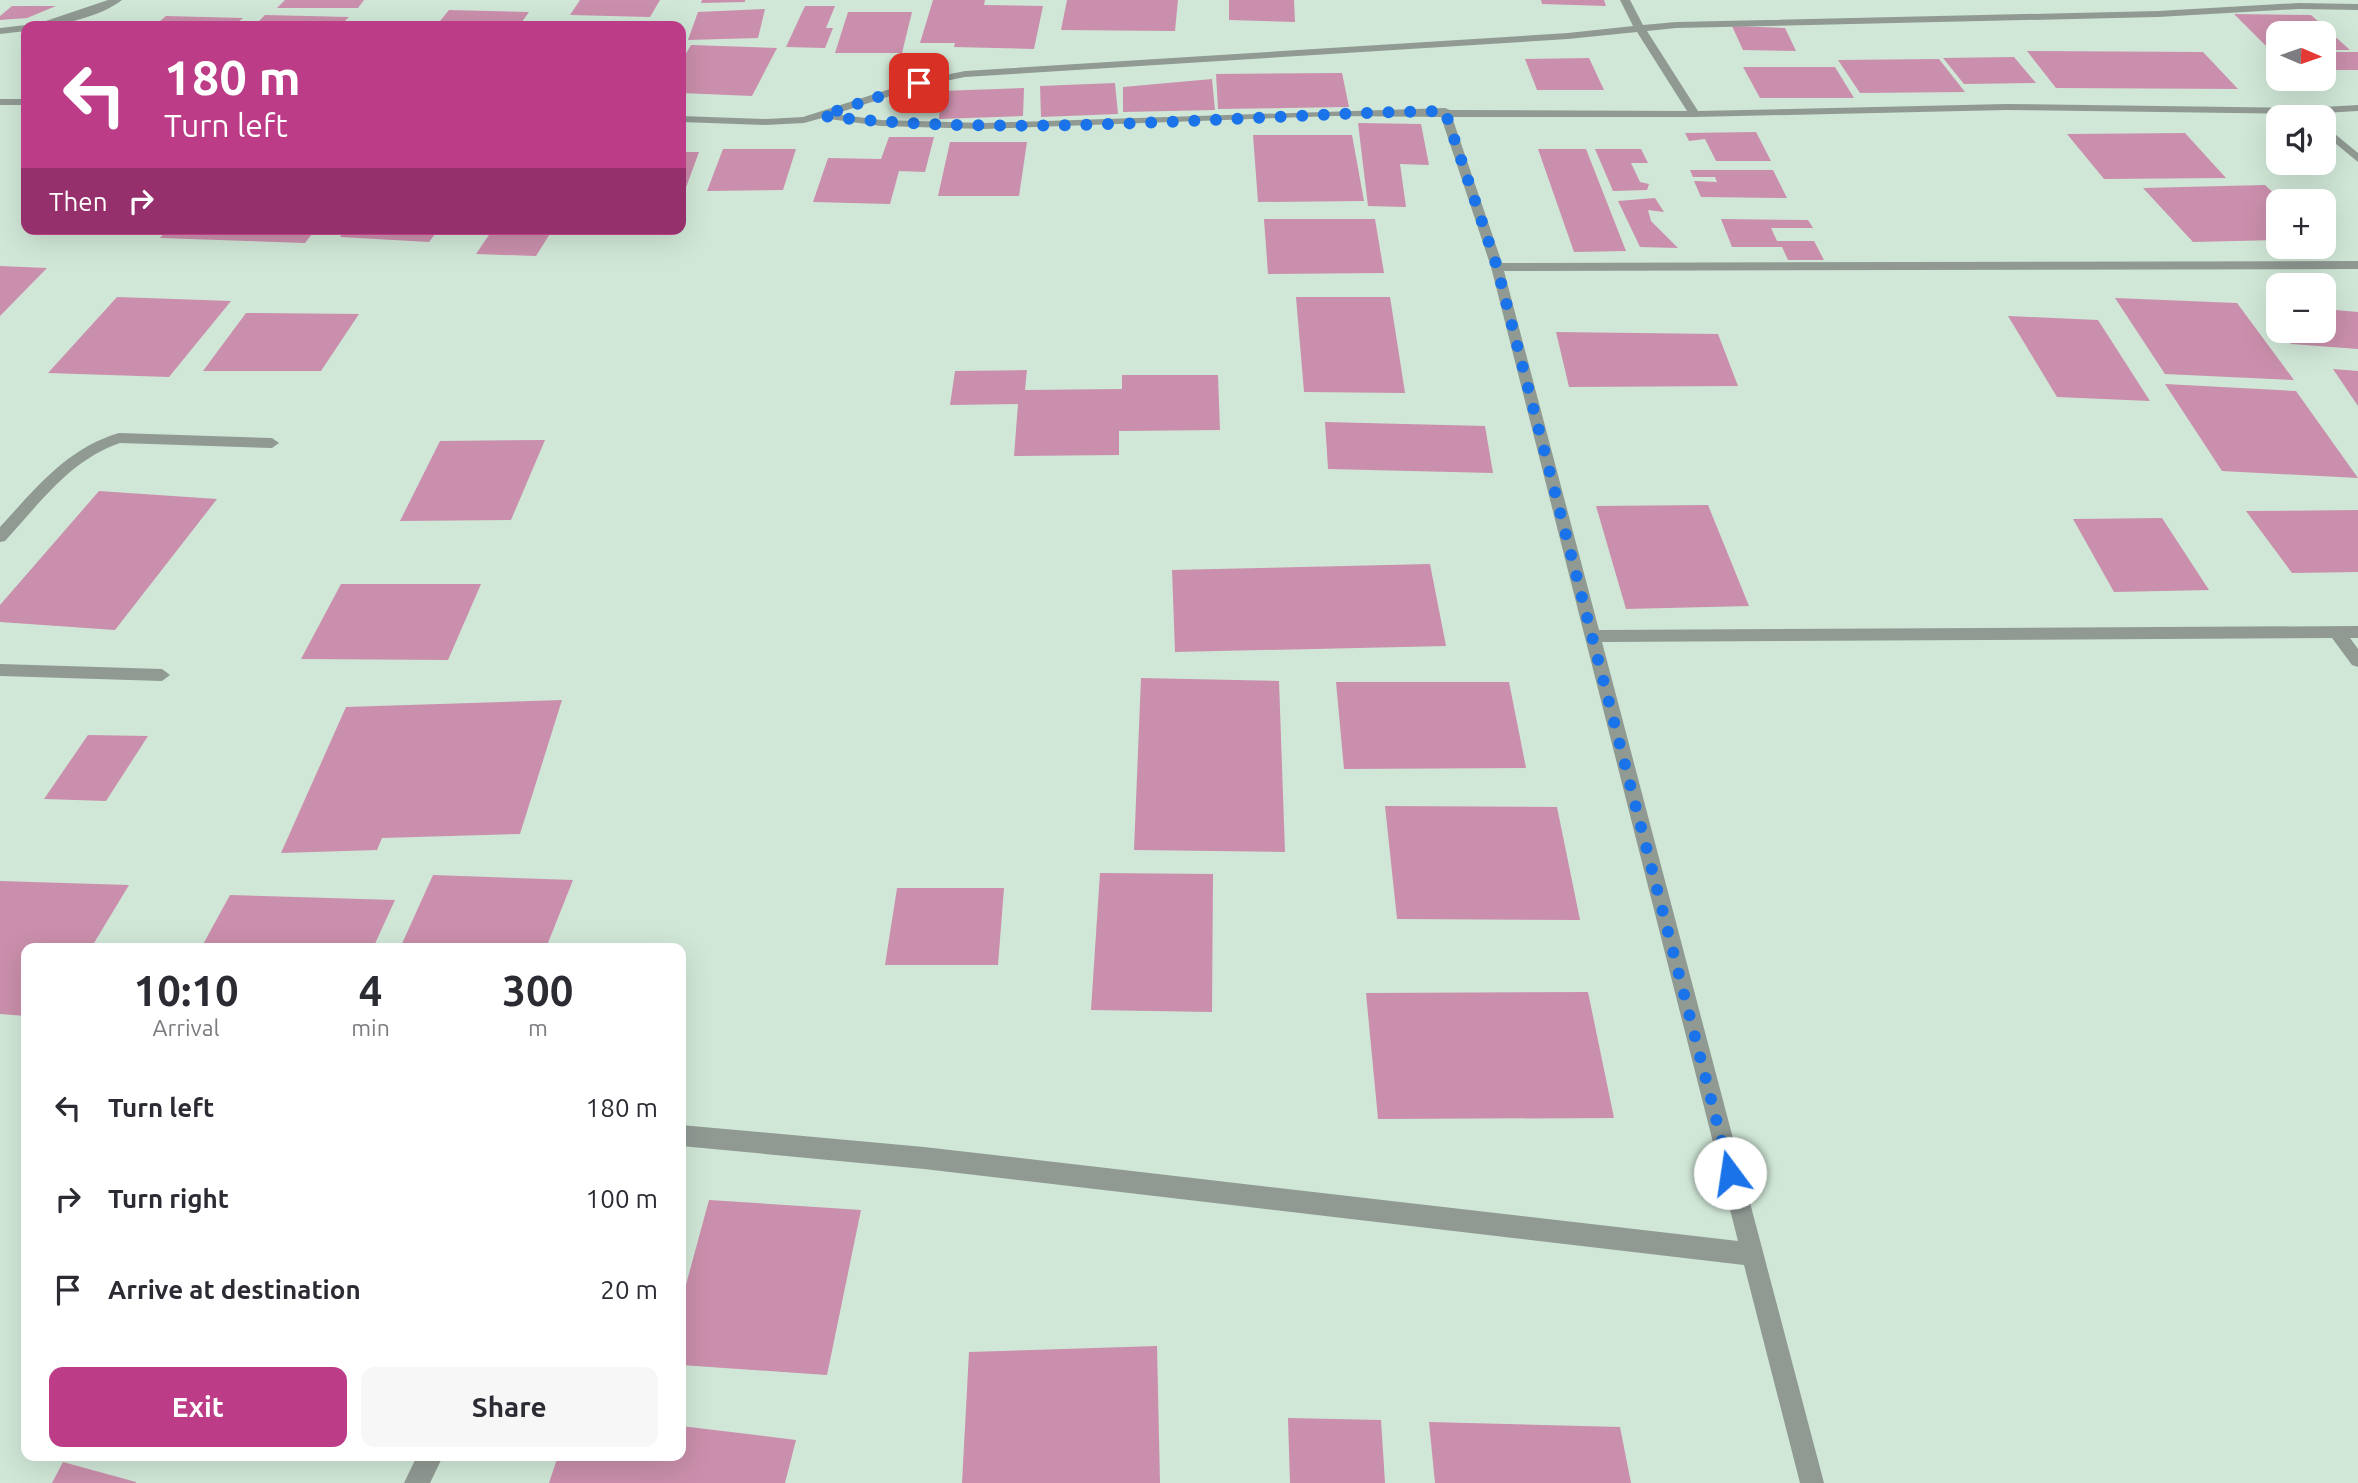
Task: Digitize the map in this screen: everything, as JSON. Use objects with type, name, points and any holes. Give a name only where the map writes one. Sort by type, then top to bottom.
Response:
[{"type":"street","points":[[55,21],[89,12],[117,0]]},
{"type":"street","points":[[1625,0],[1640,29],[1695,114]]},
{"type":"street","points":[[686,119],[785,122],[822,116],[874,95],[965,74],[1708,24],[2158,14],[2299,6],[2358,7]]},
{"type":"street","points":[[0,31],[21,29]]},
{"type":"street","points":[[0,102],[21,102]]},
{"type":"street","points":[[822,116],[881,123],[983,126],[1445,111],[1695,114],[2006,107],[2266,113]]},
{"type":"street","points":[[2336,111],[2358,108]]},
{"type":"street","points":[[1445,111],[1497,267],[1811,1483]]},
{"type":"street","points":[[2336,139],[2358,159]]},
{"type":"street","points":[[1497,267],[2358,265]]},
{"type":"street","points":[[0,537],[78,455],[99,443],[119,438],[272,443]]},
{"type":"street","points":[[1594,636],[2358,632]]},
{"type":"street","points":[[2337,633],[2358,661]]},
{"type":"street","points":[[0,670],[162,675]]},
{"type":"street","points":[[686,1136],[924,1158],[1750,1254]]},
{"type":"street","points":[[416,1483],[428,1461]]},
{"type":"building","points":[[285,0],[364,0],[358,8],[277,8]]},
{"type":"building","points":[[580,0],[660,0],[650,17],[570,15]]},
{"type":"building","points":[[702,0],[745,0],[745,2],[701,3]]},
{"type":"building","points":[[933,0],[985,0],[984,5],[1043,6],[1034,49],[954,47],[955,43],[920,43]]},
{"type":"building","points":[[1067,0],[1178,0],[1175,31],[1061,30]]},
{"type":"building","points":[[1229,0],[1294,0],[1295,22],[1229,20]]},
{"type":"building","points":[[1541,0],[1604,0],[1606,6],[1542,4]]},
{"type":"building","points":[[12,6],[56,6],[27,18],[0,20],[0,16]]},
{"type":"building","points":[[805,6],[835,6],[826,28],[833,28],[825,48],[786,47]]},
{"type":"building","points":[[765,9],[758,38],[688,40],[698,12]]},
{"type":"building","points":[[449,10],[529,12],[523,21],[440,21]]},
{"type":"building","points":[[848,12],[912,12],[902,53],[835,53]]},
{"type":"building","points":[[2234,14],[2311,15],[2318,21],[2266,21],[2266,46]]},
{"type":"building","points":[[265,15],[349,17],[345,21],[259,21]]},
{"type":"building","points":[[166,16],[243,18],[240,21],[160,21]]},
{"type":"building","points":[[1732,26],[1785,28],[1796,51],[1743,50]]},
{"type":"building","points":[[2336,37],[2350,50],[2336,50]]},
{"type":"building","points":[[691,45],[777,48],[752,96],[686,93],[686,54]]},
{"type":"building","points":[[2027,51],[2203,52],[2238,89],[2056,88]]},
{"type":"building","points":[[2336,52],[2358,52],[2358,70],[2336,70]]},
{"type":"building","points":[[2014,57],[2036,83],[1964,84],[1943,58]]},
{"type":"building","points":[[1589,58],[1604,90],[1537,90],[1525,59]]},
{"type":"building","points":[[1939,59],[1965,92],[1860,93],[1838,60]]},
{"type":"building","points":[[1743,67],[1835,67],[1854,98],[1760,98]]},
{"type":"building","points":[[1342,73],[1349,107],[1218,109],[1216,74]]},
{"type":"building","points":[[1212,79],[1215,110],[1123,112],[1123,87]]},
{"type":"building","points":[[1115,83],[1118,114],[1041,117],[1040,86]]},
{"type":"building","points":[[1024,88],[1023,116],[939,119],[941,91]]},
{"type":"building","points":[[1358,123],[1421,124],[1429,165],[1400,164],[1406,207],[1368,206]]},
{"type":"building","points":[[1756,132],[1771,161],[1716,161],[1705,139],[1689,141],[1685,133]]},
{"type":"building","points":[[2185,133],[2226,178],[2104,179],[2067,134]]},
{"type":"building","points":[[1253,135],[1352,135],[1364,201],[1258,202]]},
{"type":"building","points":[[889,137],[934,137],[925,172],[899,171],[890,204],[813,202],[828,158],[881,159]]},
{"type":"building","points":[[950,142],[1027,142],[1019,196],[938,196]]},
{"type":"building","points":[[723,149],[796,149],[783,190],[707,191]]},
{"type":"building","points":[[1538,149],[1586,149],[1626,251],[1574,252]]},
{"type":"building","points":[[1595,149],[1641,149],[1648,163],[1631,163],[1640,182],[1649,184],[1647,190],[1613,191]]},
{"type":"building","points":[[686,152],[699,152],[686,187]]},
{"type":"building","points":[[1690,170],[1773,170],[1787,198],[1701,197],[1694,181],[1717,182],[1715,177],[1693,177]]},
{"type":"building","points":[[2265,185],[2269,189],[2266,189],[2266,240],[2193,242],[2143,188]]},
{"type":"building","points":[[1655,198],[1664,212],[1648,210],[1651,221],[1678,248],[1640,247],[1618,201]]},
{"type":"building","points":[[1264,219],[1375,219],[1384,273],[1268,274]]},
{"type":"building","points":[[1721,219],[1808,220],[1813,228],[1771,228],[1777,241],[1814,241],[1824,260],[1788,260],[1782,247],[1732,247]]},
{"type":"building","points":[[163,235],[311,235],[305,243],[160,238]]},
{"type":"building","points":[[342,235],[434,235],[429,242],[340,237]]},
{"type":"building","points":[[489,235],[549,235],[536,256],[476,254]]},
{"type":"building","points":[[0,266],[47,268],[0,316]]},
{"type":"building","points":[[117,297],[231,301],[169,377],[48,373]]},
{"type":"building","points":[[1296,297],[1390,297],[1405,393],[1304,392]]},
{"type":"building","points":[[2115,298],[2237,303],[2294,380],[2165,374]]},
{"type":"building","points":[[2336,310],[2358,312],[2358,349],[2291,344],[2336,343]]},
{"type":"building","points":[[246,313],[359,314],[321,371],[203,371]]},
{"type":"building","points":[[2008,316],[2098,320],[2150,401],[2057,397]]},
{"type":"building","points":[[1556,332],[1718,334],[1738,386],[1569,387]]},
{"type":"building","points":[[2333,369],[2358,371],[2358,406]]},
{"type":"building","points":[[1027,370],[1025,390],[1122,389],[1122,375],[1218,375],[1220,430],[1119,431],[1119,455],[1014,456],[1018,404],[950,405],[955,371]]},
{"type":"building","points":[[2165,384],[2296,391],[2358,478],[2222,471]]},
{"type":"building","points":[[1325,422],[1485,426],[1493,473],[1328,469]]},
{"type":"building","points":[[545,440],[511,520],[400,521],[440,441]]},
{"type":"building","points":[[99,491],[217,499],[115,630],[0,622],[0,605]]},
{"type":"building","points":[[1708,505],[1749,606],[1626,609],[1596,506]]},
{"type":"building","points":[[2358,510],[2358,572],[2292,573],[2246,511]]},
{"type":"building","points":[[2162,518],[2209,590],[2114,592],[2073,519]]},
{"type":"building","points":[[1430,564],[1446,646],[1175,652],[1172,570]]},
{"type":"building","points":[[341,584],[481,584],[448,660],[301,659]]},
{"type":"building","points":[[1141,678],[1279,681],[1285,852],[1134,850]]},
{"type":"building","points":[[1336,682],[1509,682],[1526,768],[1344,769]]},
{"type":"building","points":[[562,700],[520,834],[382,838],[377,850],[281,853],[346,707]]},
{"type":"building","points":[[88,735],[148,736],[106,801],[44,799]]},
{"type":"building","points":[[1385,806],[1557,807],[1580,920],[1397,919]]},
{"type":"building","points":[[1100,873],[1213,874],[1212,1012],[1091,1010]]},
{"type":"building","points":[[433,875],[573,880],[548,943],[402,943]]},
{"type":"building","points":[[0,881],[129,885],[94,943],[21,943],[21,1016],[0,1014]]},
{"type":"building","points":[[897,888],[1004,888],[998,965],[885,965]]},
{"type":"building","points":[[230,895],[395,900],[375,943],[204,943]]},
{"type":"building","points":[[1588,992],[1614,1118],[1378,1119],[1366,993]]},
{"type":"building","points":[[709,1200],[861,1210],[827,1375],[686,1365],[686,1285]]},
{"type":"building","points":[[1157,1346],[1160,1483],[962,1483],[969,1352]]},
{"type":"building","points":[[1288,1418],[1381,1420],[1385,1483],[1290,1483]]},
{"type":"building","points":[[1429,1422],[1620,1427],[1631,1483],[1435,1483]]},
{"type":"building","points":[[686,1427],[796,1440],[785,1483],[549,1483],[556,1461],[686,1461]]},
{"type":"building","points":[[63,1462],[136,1482],[136,1483],[52,1483]]},
{"type":"route","points":[[919,83],[874,95],[822,116],[881,123],[983,126],[1445,111],[1497,267],[1730,1173]]}]
